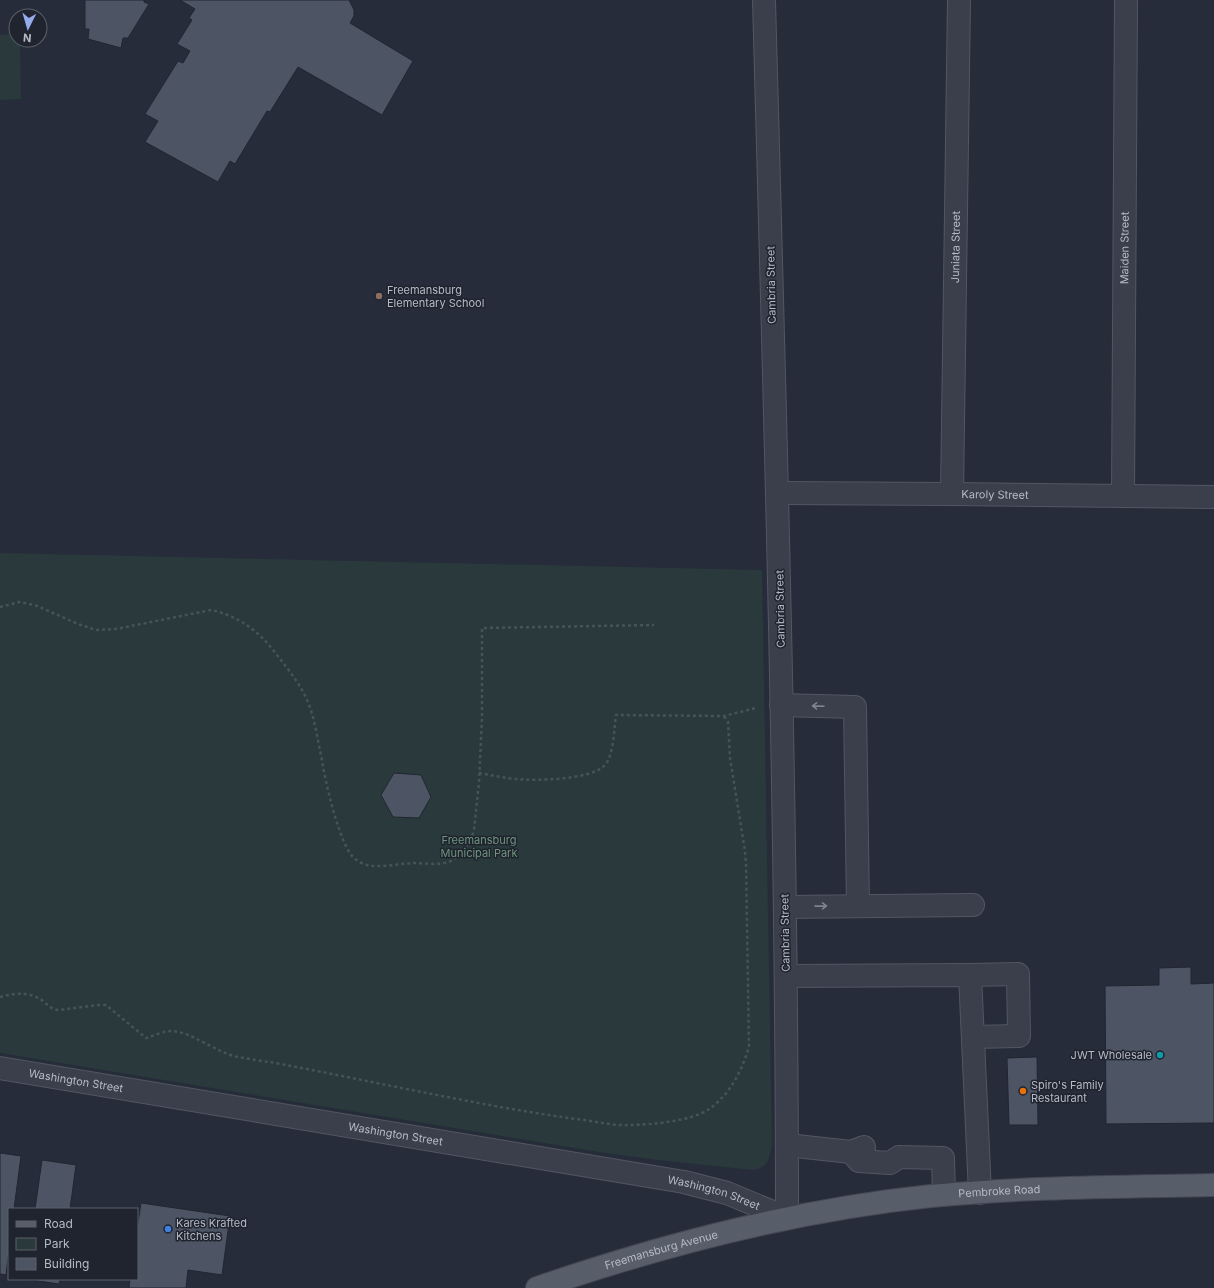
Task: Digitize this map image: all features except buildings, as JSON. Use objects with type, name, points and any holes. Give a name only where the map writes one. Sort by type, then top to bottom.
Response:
[{"type":"main road","name":"Pembroke Road","points":[[787,1218],[878,1203],[944,1195],[1032,1190],[1214,1185]]},
{"type":"main road","name":"Freemansburg Avenue","points":[[537,1288],[622,1260],[690,1240],[787,1218]]},
{"type":"street","name":"Cambria Street","points":[[764,0],[782,705],[786,976],[787,1218]]},
{"type":"street","name":"Juniata Street","points":[[952,494],[959,0]]},
{"type":"street","name":"Maiden Street","points":[[1123,496],[1126,0]]},
{"type":"street","name":"Karoly Street","points":[[777,493],[1214,497]]},
{"type":"street","points":[[782,705],[855,707],[858,906]]},
{"type":"street","points":[[785,906],[973,905]]},
{"type":"street","points":[[786,976],[1018,974],[1019,1036],[973,1037]]},
{"type":"street","points":[[970,975],[980,1193]]},
{"type":"street","name":"Washington Street","points":[[0,1068],[684,1182],[727,1193],[787,1218]]},
{"type":"street","points":[[787,1145],[851,1152],[859,1161],[890,1163],[899,1157],[943,1158],[944,1195]]},
{"type":"path","points":[[0,606],[19,602],[35,605],[78,624],[96,630],[116,629],[211,610],[223,612],[240,620],[252,628],[275,652],[302,690],[312,712],[332,807],[340,831],[352,856],[366,865],[374,866],[450,862],[458,856],[472,839],[479,773],[482,718],[482,628],[654,625]]},
{"type":"path","points":[[479,773],[516,779],[551,779],[576,776],[599,770],[605,765],[609,758],[614,737],[616,714],[724,716],[756,708]]},
{"type":"path","points":[[0,997],[13,994],[27,994],[41,1000],[54,1010],[106,1005],[146,1038],[169,1031],[175,1032],[236,1057],[270,1062],[476,1103],[628,1126],[667,1122],[698,1115],[709,1110],[728,1090],[741,1070],[749,1047],[747,880],[745,851],[730,763],[728,722],[724,716]]},
{"type":"green space","points":[[8,34],[8,48],[20,48],[21,99],[0,100],[0,35]]},
{"type":"green space","name":"Freemansburg Municipal Park","points":[[0,553],[762,570],[772,1145],[769,1158],[765,1164],[758,1169],[753,1170],[599,1152],[0,1053]]},
{"type":"place","name":"Freemansburg Elementary School","points":[[379,296]]},
{"type":"place","name":"JWT Wholesale","points":[[1160,1055]]},
{"type":"place","name":"Spiro's Family Restaurant","points":[[1023,1091]]},
{"type":"place","name":"Kares Krafted Kitchens","points":[[168,1229]]}]
